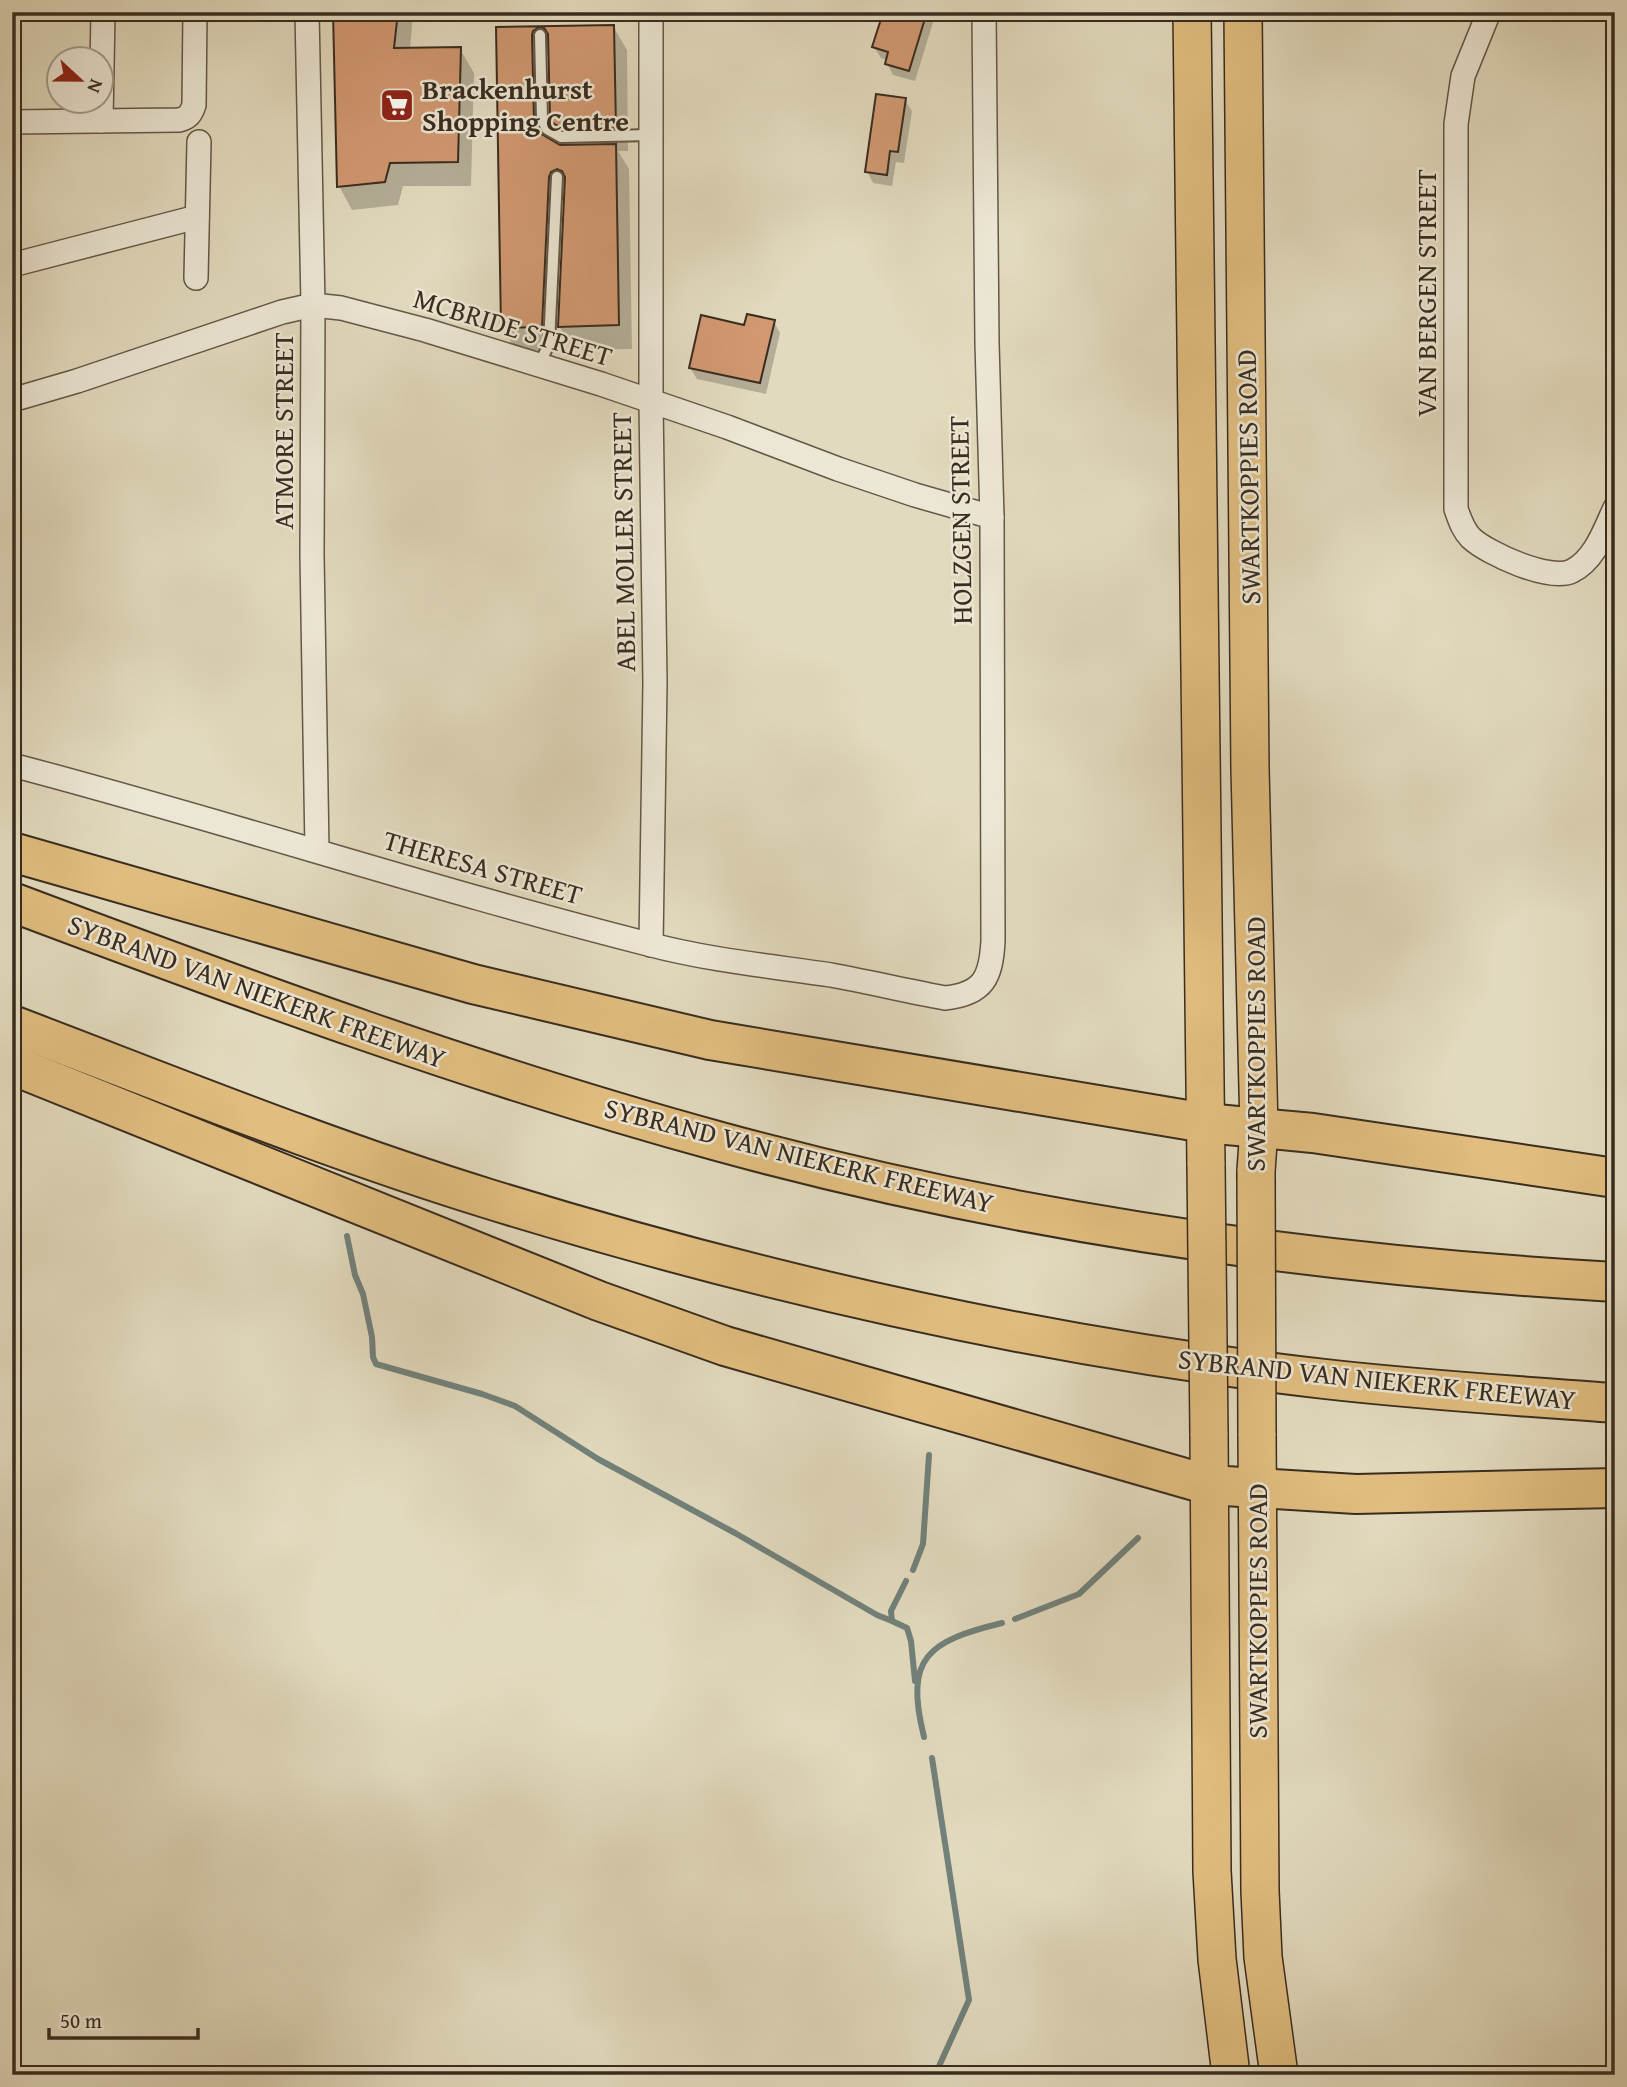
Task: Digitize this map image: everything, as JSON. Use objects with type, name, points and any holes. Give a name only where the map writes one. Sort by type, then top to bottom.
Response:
[{"type":"highway","points":[[12,852],[472,984],[764,1051],[1205,1123],[1313,1133],[1615,1178]]},
{"type":"highway","name":"SYBRAND VAN NIEKERK FREEWAY","points":[[12,902],[284,1004],[471,1068],[722,1142],[830,1169],[945,1195],[1092,1223],[1357,1262],[1615,1282]]},
{"type":"highway","name":"SYBRAND VAN NIEKERK FREEWAY","points":[[12,1025],[313,1139],[485,1198],[708,1261],[822,1289],[1004,1329],[1175,1358],[1323,1379],[1615,1403]]},
{"type":"highway","points":[[12,1065],[359,1205],[725,1346],[1209,1485],[1356,1494],[1615,1489]]},
{"type":"main road","name":"SWARTKOPPIES ROAD","points":[[1192,12],[1212,1871],[1219,1973],[1231,2075]]},
{"type":"main road","name":"SWARTKOPPIES ROAD","points":[[1243,12],[1250,769],[1259,1128],[1256,1171],[1256,1488],[1260,1891],[1263,1957],[1279,2075]]},
{"type":"street","points":[[101,121],[103,12]]},
{"type":"street","points":[[12,122],[186,118],[192,113],[194,105],[195,12]]},
{"type":"street","name":"ATMORE STREET","points":[[307,12],[313,305],[312,555],[317,850]]},
{"type":"street","name":"ABEL MOLLER STREET","points":[[651,12],[651,402],[655,683],[651,945]]},
{"type":"street","name":"HOLZGEN STREET","points":[[945,998],[963,996],[975,989],[988,976],[992,966],[992,517],[986,343],[984,12]]},
{"type":"street","name":"VAN BERGEN STREET","points":[[1489,12],[1463,76],[1455,124],[1455,498],[1460,521],[1470,537],[1503,558],[1559,574],[1572,571],[1592,554],[1615,508]]},
{"type":"street","points":[[196,278],[199,142]]},
{"type":"street","points":[[12,265],[197,217]]},
{"type":"street","name":"MCBRIDE STREET","points":[[12,400],[77,382],[239,325],[313,305],[341,308],[539,365],[727,427],[863,478],[992,517]]},
{"type":"street","name":"THERESA STREET","points":[[12,765],[317,850],[497,904],[651,945],[945,998]]},
{"type":"lane","points":[[540,35],[542,119],[547,129],[561,137],[651,135]]},
{"type":"lane","points":[[539,365],[549,344],[557,177]]},
{"type":"building","name":"Brackenhurst Shopping Centre","points":[[333,12],[398,12],[394,48],[461,47],[458,162],[390,163],[385,182],[337,187]]},
{"type":"building","points":[[893,12],[927,12],[909,71],[885,64],[888,52],[872,47],[882,16],[891,19]]},
{"type":"building","points":[[614,25],[616,128],[563,129],[553,123],[550,117],[548,34],[544,28],[539,27],[532,35],[534,119],[540,133],[560,145],[616,144],[619,325],[558,327],[565,177],[562,171],[557,169],[551,172],[549,177],[542,327],[501,328],[496,27]]},
{"type":"building","points":[[876,94],[906,98],[898,152],[890,151],[887,175],[865,172]]},
{"type":"building","points":[[747,314],[775,320],[760,383],[689,368],[701,315],[744,325]]},
{"type":"waterway","points":[[347,1236],[355,1275],[363,1294],[376,1364],[515,1406],[598,1459],[892,1621]]},
{"type":"waterway","points":[[913,1570],[923,1544],[929,1455]]},
{"type":"waterway","points":[[1015,1619],[1079,1594],[1138,1538]]},
{"type":"waterway","points":[[906,1581],[891,1611],[892,1621],[907,1628],[915,1681]]},
{"type":"waterway","points":[[924,1737],[917,1688],[920,1671],[928,1657],[956,1637],[1002,1623]]},
{"type":"waterway","points":[[932,1758],[969,2000],[935,2075]]},
{"type":"place","name":"Brackenhurst Shopping Centre","points":[[397,105]]}]
